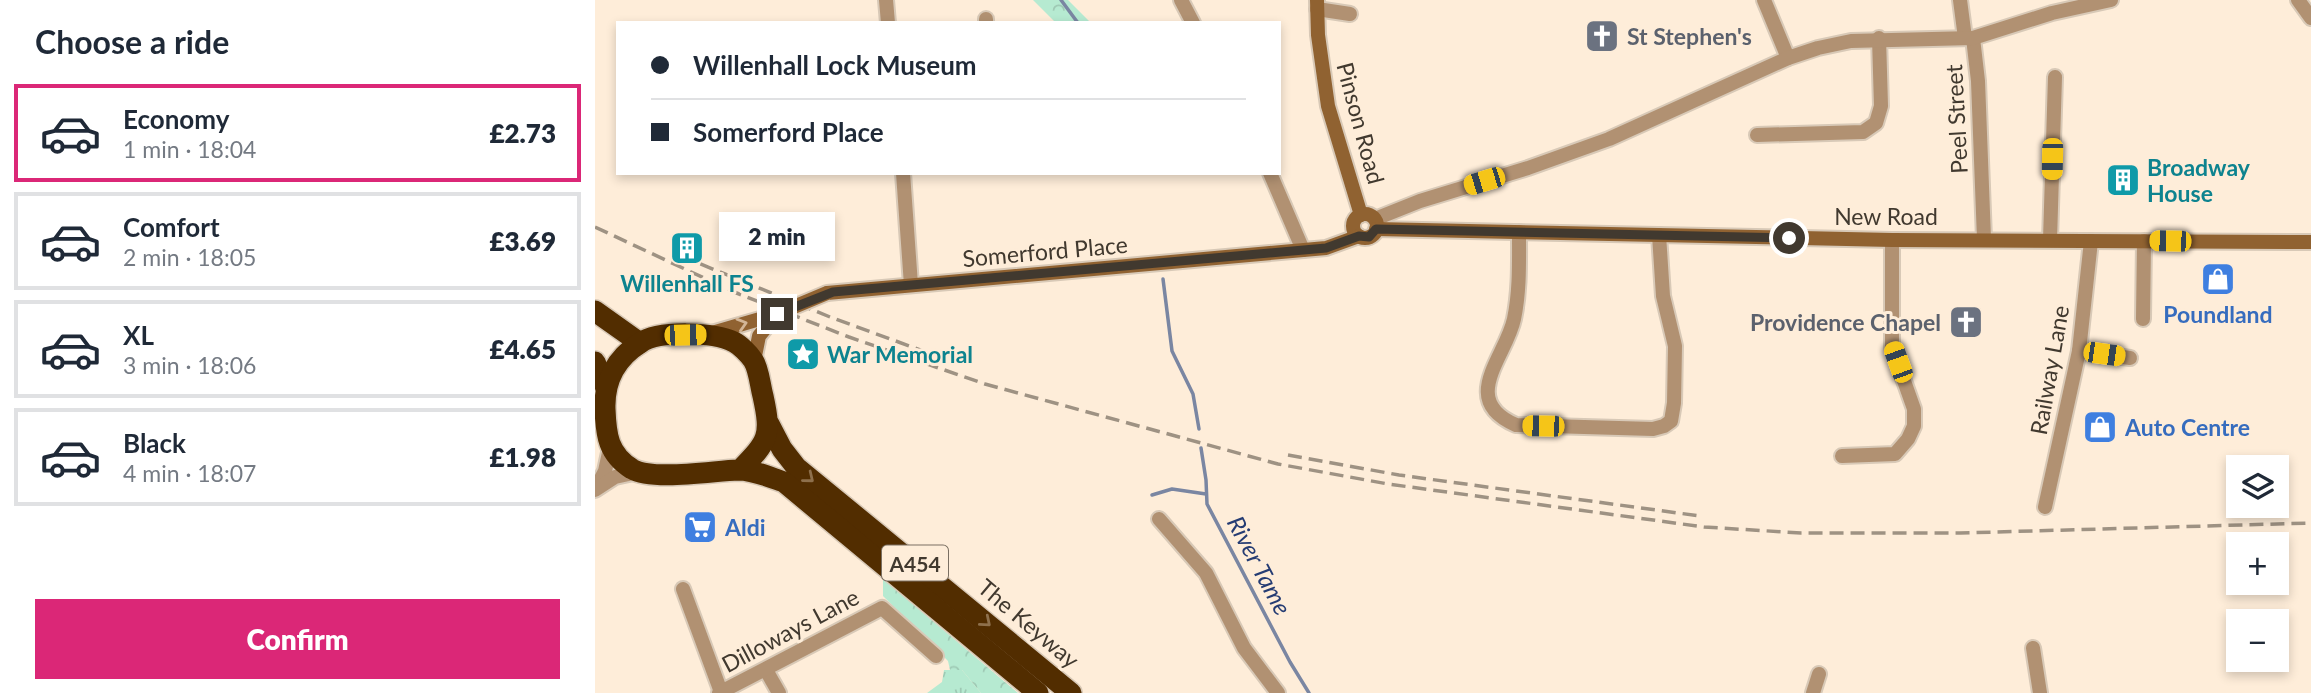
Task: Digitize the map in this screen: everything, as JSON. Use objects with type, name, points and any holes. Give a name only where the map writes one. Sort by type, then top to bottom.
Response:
[{"type":"highway","points":[[595,311],[640,343]]},
{"type":"highway","points":[[638,472],[610,448],[605,408],[606,388],[613,367],[640,343],[652,337],[707,335],[735,342],[754,361]]},
{"type":"highway","name":"A454","points":[[754,361],[769,424]]},
{"type":"highway","points":[[595,362],[606,388]]},
{"type":"highway","points":[[740,470],[761,448],[769,424]]},
{"type":"highway","name":"The Keyway","points":[[769,424],[782,449],[796,467],[876,545],[1038,693]]},
{"type":"highway","name":"A454","points":[[638,472],[692,474],[740,470]]},
{"type":"highway","name":"The Keyway","points":[[740,470],[759,473],[784,482],[876,545],[1071,693]]},
{"type":"main road","name":"Pinson Road","points":[[1317,5],[1328,106],[1365,225]]},
{"type":"main road","name":"New Road","points":[[1365,225],[1519,232],[1892,240],[2311,242]]},
{"type":"main road","name":"Somerford Place","points":[[707,335],[777,314],[827,293],[1303,250],[1320,246],[1323,241],[1365,225]]},
{"type":"main road","points":[[754,361],[759,336],[777,314]]},
{"type":"street","points":[[886,0],[888,21]]},
{"type":"street","points":[[1181,0],[1192,21]]},
{"type":"street","points":[[1765,0],[1788,58]]},
{"type":"street","name":"Peel Street","points":[[1960,0],[1978,80],[1985,239]]},
{"type":"street","points":[[1365,225],[1420,201],[1528,168],[1609,139],[1788,58],[1818,48],[1879,38],[1969,38],[2052,13],[2111,0]]},
{"type":"street","points":[[2298,0],[2311,18]]},
{"type":"street","points":[[1317,5],[1350,14]]},
{"type":"street","points":[[1757,135],[1863,132],[1876,123],[1881,106],[1879,38]]},
{"type":"street","points":[[2050,240],[2055,78]]},
{"type":"street","points":[[903,175],[911,285]]},
{"type":"street","points":[[1271,175],[1303,250]]},
{"type":"street","points":[[1519,232],[1520,283],[1513,322],[1489,375],[1489,401],[1498,414],[1516,425],[1653,429],[1671,421],[1674,403],[1675,346],[1663,296],[1659,235]]},
{"type":"street","points":[[1842,456],[1895,454],[1908,439],[1914,426],[1914,409],[1892,346],[1892,240]]},
{"type":"street","name":"Railway Lane","points":[[2045,507],[2079,351],[2091,241]]},
{"type":"street","points":[[2143,319],[2144,241]]},
{"type":"street","points":[[2079,351],[2130,358]]},
{"type":"street","points":[[595,490],[605,471],[610,448]]},
{"type":"street","points":[[595,490],[615,477],[638,472]]},
{"type":"street","points":[[1159,519],[1206,573],[1244,648],[1278,693]]},
{"type":"street","points":[[684,589],[720,693]]},
{"type":"street","name":"Dilloways Lane","points":[[720,693],[882,608],[936,656]]},
{"type":"street","points":[[2033,648],[2040,693]]},
{"type":"street","points":[[766,670],[779,693]]},
{"type":"street","points":[[1813,693],[1819,674]]},
{"type":"green space","points":[[1033,0],[1068,0],[1089,21],[1054,21]]},
{"type":"green space","points":[[883,579],[1018,693],[981,693],[962,670],[950,670],[948,661],[883,596]]},
{"type":"green space","points":[[944,670],[962,670],[981,693],[927,693],[942,682]]},
{"type":"waterway","name":"River Tame","points":[[1061,0],[1077,21]]},
{"type":"waterway","name":"River Tame","points":[[1163,279],[1172,351],[1193,394],[1199,429]]},
{"type":"waterway","name":"River Tame","points":[[1201,448],[1207,504],[1309,693]]},
{"type":"waterway","points":[[1152,495],[1172,489],[1206,494]]},
{"type":"railway","points":[[595,227],[734,292],[849,337],[985,384],[1278,464],[1388,484],[1704,527],[1801,533],[1960,533],[2311,523]]},
{"type":"railway","points":[[681,256],[830,317],[945,359]]},
{"type":"railway","points":[[1288,455],[1399,475],[1700,516]]},
{"type":"place","name":"St Stephen's","points":[[1602,36]]},
{"type":"place","name":"Broadway House","points":[[2123,180]]},
{"type":"place","name":"Willenhall FS","points":[[687,248]]},
{"type":"place","name":"Poundland","points":[[2218,279]]},
{"type":"place","name":"Providence Chapel","points":[[1966,322]]},
{"type":"place","name":"War Memorial","points":[[803,354]]},
{"type":"place","name":"Auto Centre","points":[[2100,427]]},
{"type":"place","name":"Aldi","points":[[700,527]]},
{"type":"route","points":[[777,314],[833,292],[1240,257],[1320,246],[1326,248],[1359,236],[1369,237],[1376,229],[1789,238]]}]
